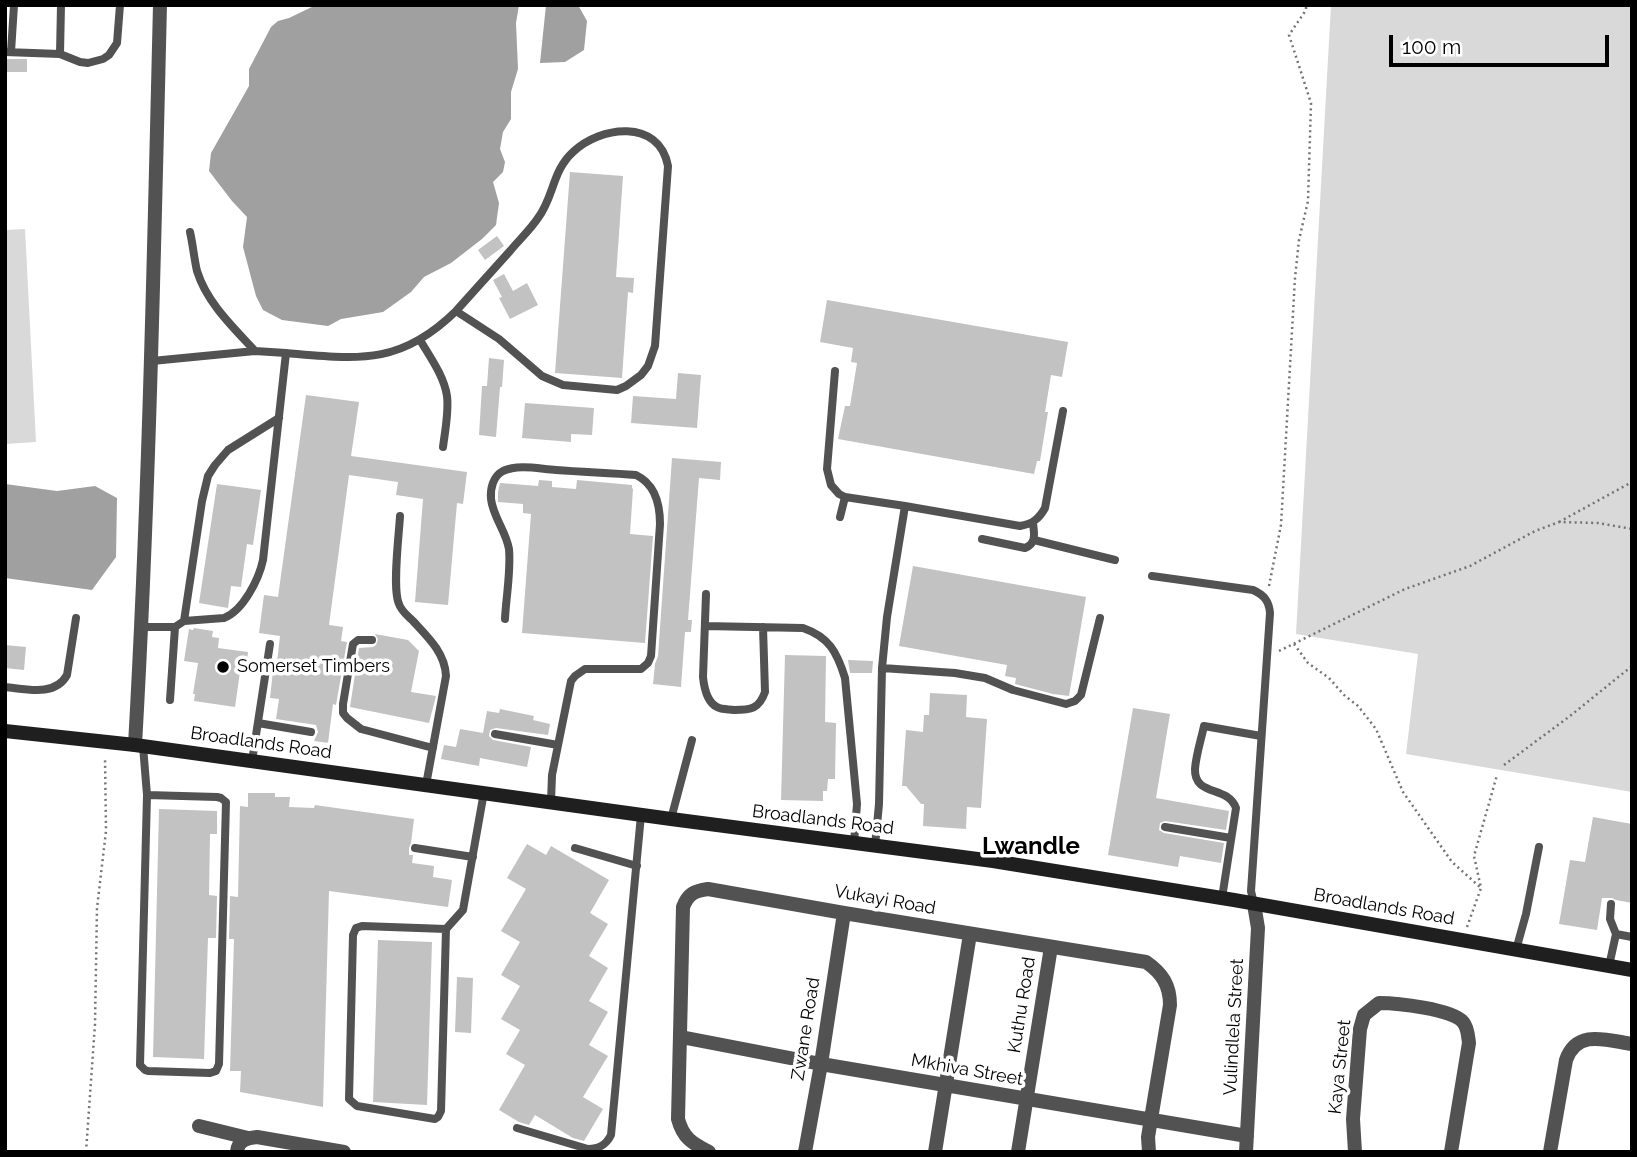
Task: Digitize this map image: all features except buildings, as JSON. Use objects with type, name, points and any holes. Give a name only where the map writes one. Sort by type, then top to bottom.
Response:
[{"type":"main road","name":"Broadlands Road","points":[[5,731],[139,746],[993,861],[1632,970]]},
{"type":"street","points":[[139,746],[160,5]]},
{"type":"street","name":"Vukayi Road","points":[[709,1152],[687,1139],[681,1131],[678,1119],[683,907],[691,894],[708,889],[1146,962],[1157,970],[1166,982],[1170,994],[1147,1137],[1149,1152]]},
{"type":"street","name":"Vulindlela Street","points":[[1246,1152],[1258,928],[1254,904]]},
{"type":"street","name":"Zwane Road","points":[[805,1152],[844,913]]},
{"type":"street","points":[[936,1152],[971,934]]},
{"type":"street","name":"Kuthu Road","points":[[1018,1152],[1051,947]]},
{"type":"street","name":"Kaya Street","points":[[1355,1152],[1353,1119],[1360,1029],[1364,1015],[1379,1003],[1393,1003],[1447,1012],[1456,1016],[1466,1027],[1469,1043],[1451,1152]]},
{"type":"street","name":"Mkhiva Street","points":[[681,1037],[821,1064],[1247,1136]]},
{"type":"street","points":[[1550,1152],[1569,1052],[1575,1045],[1591,1038],[1632,1044]]},
{"type":"street","points":[[199,1126],[248,1138],[257,1137],[344,1152]]},
{"type":"street","points":[[237,1152],[242,1141],[248,1138]]},
{"type":"lane","points":[[14,5],[8,52],[60,54],[88,63],[103,60],[110,55],[117,43],[120,5]]},
{"type":"lane","points":[[60,54],[61,5]]},
{"type":"lane","points":[[152,361],[255,351],[345,358],[392,352],[420,340],[456,311],[538,219],[559,170],[571,153],[581,145],[592,138],[617,131],[643,134],[660,146],[668,166],[655,346],[648,366],[633,382],[617,390],[563,385],[552,381],[534,371],[499,340],[456,311]]},
{"type":"lane","points":[[190,232],[197,270],[204,288],[226,319],[255,351]]},
{"type":"lane","points":[[420,340],[441,376],[447,393],[443,447]]},
{"type":"lane","points":[[142,627],[175,628],[184,621],[229,616],[238,609],[258,576],[286,353]]},
{"type":"lane","points":[[835,371],[827,468],[831,485],[839,494],[845,496],[1020,526],[1032,523],[1045,508],[1063,411]]},
{"type":"lane","points":[[184,621],[208,476],[228,450],[279,418]]},
{"type":"lane","points":[[505,619],[509,549],[491,498],[491,488],[497,475],[507,470],[528,467],[636,475],[645,479],[660,510],[651,656],[648,663],[641,668],[585,669],[571,681],[552,775],[551,802]]},
{"type":"lane","points":[[840,517],[845,496]]},
{"type":"lane","points":[[875,846],[879,804],[882,668],[887,617],[905,506]]},
{"type":"lane","points":[[400,516],[396,589],[398,603],[445,662],[446,676],[426,785]]},
{"type":"lane","points":[[982,539],[1025,548],[1034,540],[1032,523]]},
{"type":"lane","points":[[1034,540],[1115,560]]},
{"type":"lane","points":[[1152,576],[1253,590],[1267,599],[1270,613],[1251,891],[1254,904]]},
{"type":"lane","points":[[706,594],[703,677],[705,689],[719,709],[746,710],[759,705],[765,692],[763,627]]},
{"type":"lane","points":[[5,687],[40,690],[55,687],[65,681],[76,618]]},
{"type":"lane","points":[[882,668],[985,678],[1013,690],[1066,704],[1081,695],[1100,618]]},
{"type":"lane","points":[[705,626],[803,628],[815,632],[834,649],[845,678],[856,804],[854,843]]},
{"type":"lane","points":[[170,699],[175,628]]},
{"type":"lane","points":[[372,640],[358,640],[353,644],[342,704],[344,713],[361,729],[433,748]]},
{"type":"lane","points":[[252,761],[271,644]]},
{"type":"lane","points":[[258,723],[311,732]]},
{"type":"lane","points":[[1222,898],[1236,808],[1227,795],[1208,789],[1197,779],[1195,770],[1204,726],[1261,736]]},
{"type":"lane","points":[[495,734],[558,745]]},
{"type":"lane","points":[[671,819],[692,740]]},
{"type":"lane","points":[[139,746],[147,794],[140,1065],[148,1071],[210,1073],[216,1070],[219,1064],[226,802],[218,797],[147,794]]},
{"type":"lane","points":[[446,929],[362,926],[354,931],[348,1095],[354,1104],[432,1119],[440,1115],[446,929],[463,910],[484,792]]},
{"type":"lane","points":[[517,1128],[588,1149],[605,1144],[611,1135],[641,815]]},
{"type":"lane","points":[[1165,827],[1231,838]]},
{"type":"lane","points":[[1516,950],[1539,847]]},
{"type":"lane","points":[[415,848],[473,857]]},
{"type":"lane","points":[[575,848],[636,866]]},
{"type":"lane","points":[[1609,966],[1615,934],[1609,919],[1611,904]]},
{"type":"lane","points":[[1615,934],[1632,937]]},
{"type":"path","points":[[1267,599],[1281,526],[1295,278],[1299,240],[1308,201],[1311,103],[1289,35],[1306,10],[1306,5]]},
{"type":"path","points":[[1267,657],[1405,589],[1470,566],[1632,482]]},
{"type":"path","points":[[1559,522],[1598,523],[1632,528]]},
{"type":"path","points":[[1294,643],[1308,663],[1329,678],[1358,706],[1376,729],[1403,792],[1452,862],[1480,888]]},
{"type":"path","points":[[1504,765],[1632,666]]},
{"type":"path","points":[[86,1152],[95,1024],[97,908],[106,831],[105,742]]},
{"type":"path","points":[[1462,940],[1480,888],[1474,856],[1497,775]]},
{"type":"shaded area","points":[[316,5],[519,5],[516,23],[518,69],[511,92],[511,119],[503,132],[500,149],[505,162],[503,172],[493,182],[499,203],[496,225],[451,263],[424,277],[411,292],[383,312],[341,319],[328,326],[282,320],[263,310],[256,296],[243,247],[247,217],[209,171],[211,153],[249,86],[249,69],[271,27],[278,21]]},
{"type":"shaded area","points":[[546,5],[578,5],[587,21],[584,50],[565,62],[540,63]]},
{"type":"shaded area","points":[[1331,5],[1632,5],[1632,792],[1406,754],[1418,654],[1296,634]]},
{"type":"shaded area","points":[[25,229],[36,442],[5,444],[5,230]]},
{"type":"shaded area","points":[[5,484],[57,491],[95,486],[117,498],[116,557],[92,590],[5,578]]},
{"type":"place","name":"Somerset Timbers","points":[[223,667]]},
{"type":"district","name":"Lwandle","points":[[1031,847]]}]
